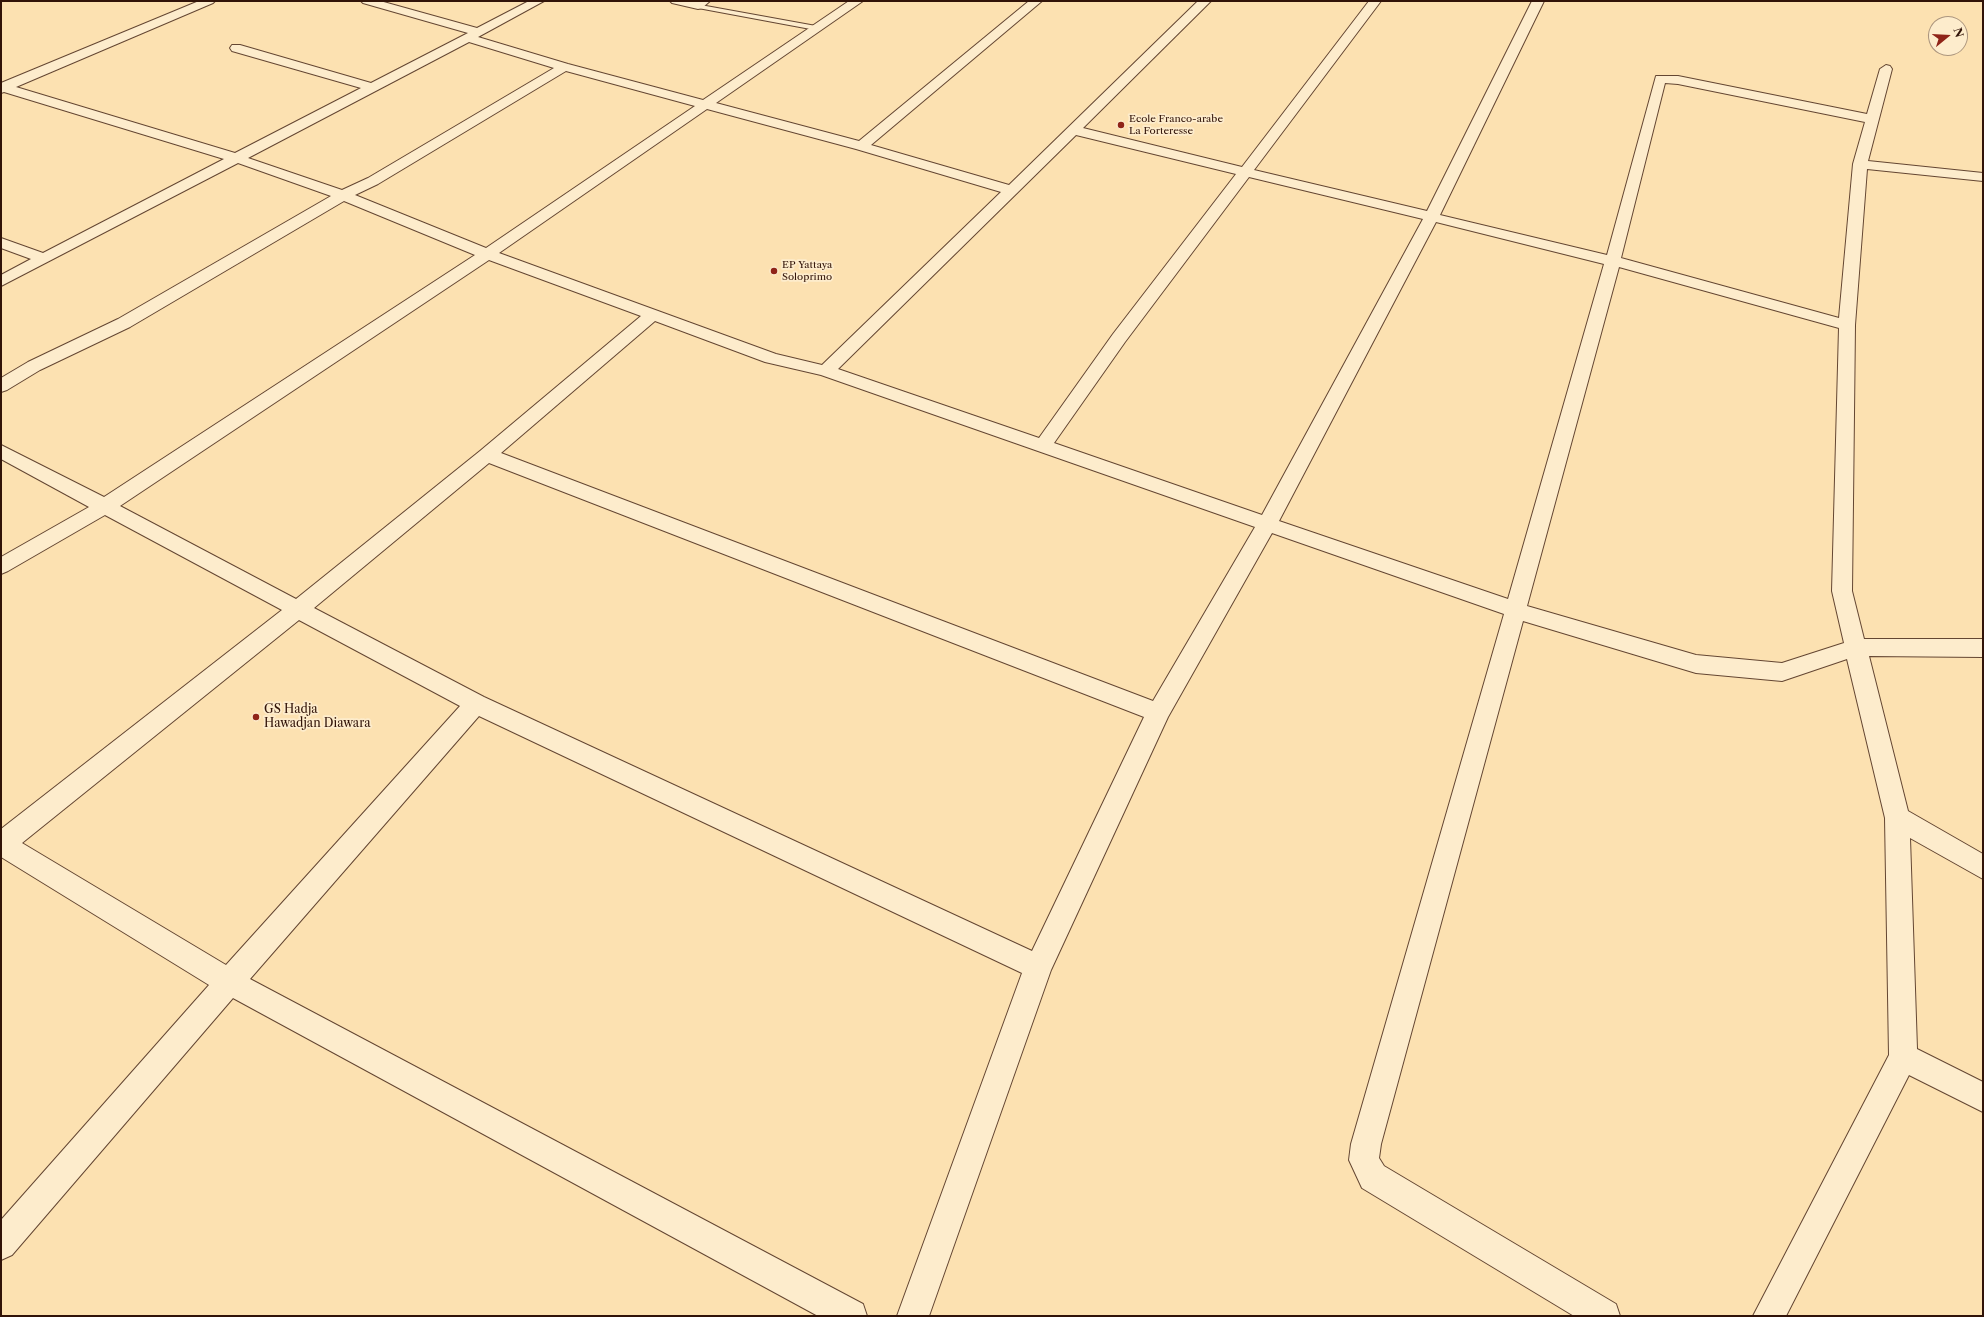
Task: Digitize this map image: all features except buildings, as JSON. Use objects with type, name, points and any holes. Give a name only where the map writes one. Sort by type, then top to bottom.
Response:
[{"type":"street","points":[[2,88],[209,1]]},
{"type":"street","points":[[370,1],[564,67],[861,146],[1011,190]]},
{"type":"street","points":[[1,281],[538,1]]},
{"type":"street","points":[[676,1],[701,4]]},
{"type":"street","points":[[1,566],[104,507],[487,254],[856,1]]},
{"type":"street","points":[[861,146],[1036,1]]},
{"type":"street","points":[[826,371],[1205,1]]},
{"type":"street","points":[[1043,446],[1119,338],[1376,1]]},
{"type":"street","points":[[912,1316],[1038,967],[1158,713],[1267,524],[1432,216],[1538,1]]},
{"type":"street","points":[[236,48],[372,88]]},
{"type":"street","points":[[1,386],[34,366],[124,323],[343,195],[372,181],[564,67]]},
{"type":"street","points":[[1770,1316],[1903,1057],[1897,818],[1842,591],[1847,325],[1860,164],[1871,119],[1886,69]]},
{"type":"street","points":[[1604,1316],[1373,1177],[1364,1160],[1366,1144],[1613,261],[1660,79],[1678,80],[1871,119]]},
{"type":"street","points":[[2,88],[236,158],[343,195],[487,254],[771,358],[826,371],[1515,610],[1696,664],[1782,672],[1856,647],[1983,648]]},
{"type":"street","points":[[1074,130],[1613,261],[1847,325]]},
{"type":"street","points":[[1860,164],[1983,177]]},
{"type":"street","points":[[1,243],[43,258]]},
{"type":"street","points":[[653,316],[487,455],[297,610],[1,844],[229,982],[851,1316]]},
{"type":"street","points":[[1,451],[476,704],[1038,967]]},
{"type":"street","points":[[487,455],[1158,713]]},
{"type":"street","points":[[1,1244],[229,982],[476,704]]},
{"type":"street","points":[[1897,818],[1983,867]]},
{"type":"street","points":[[1903,1057],[1983,1097]]},
{"type":"lane","points":[[701,4],[816,28]]},
{"type":"place","name":"Ecole Franco-arabe La Forteresse","points":[[1121,125]]},
{"type":"place","name":"EP Yattaya Soloprimo","points":[[774,271]]},
{"type":"place","name":"GS Hadja Hawadjan Diawara","points":[[256,717]]}]
